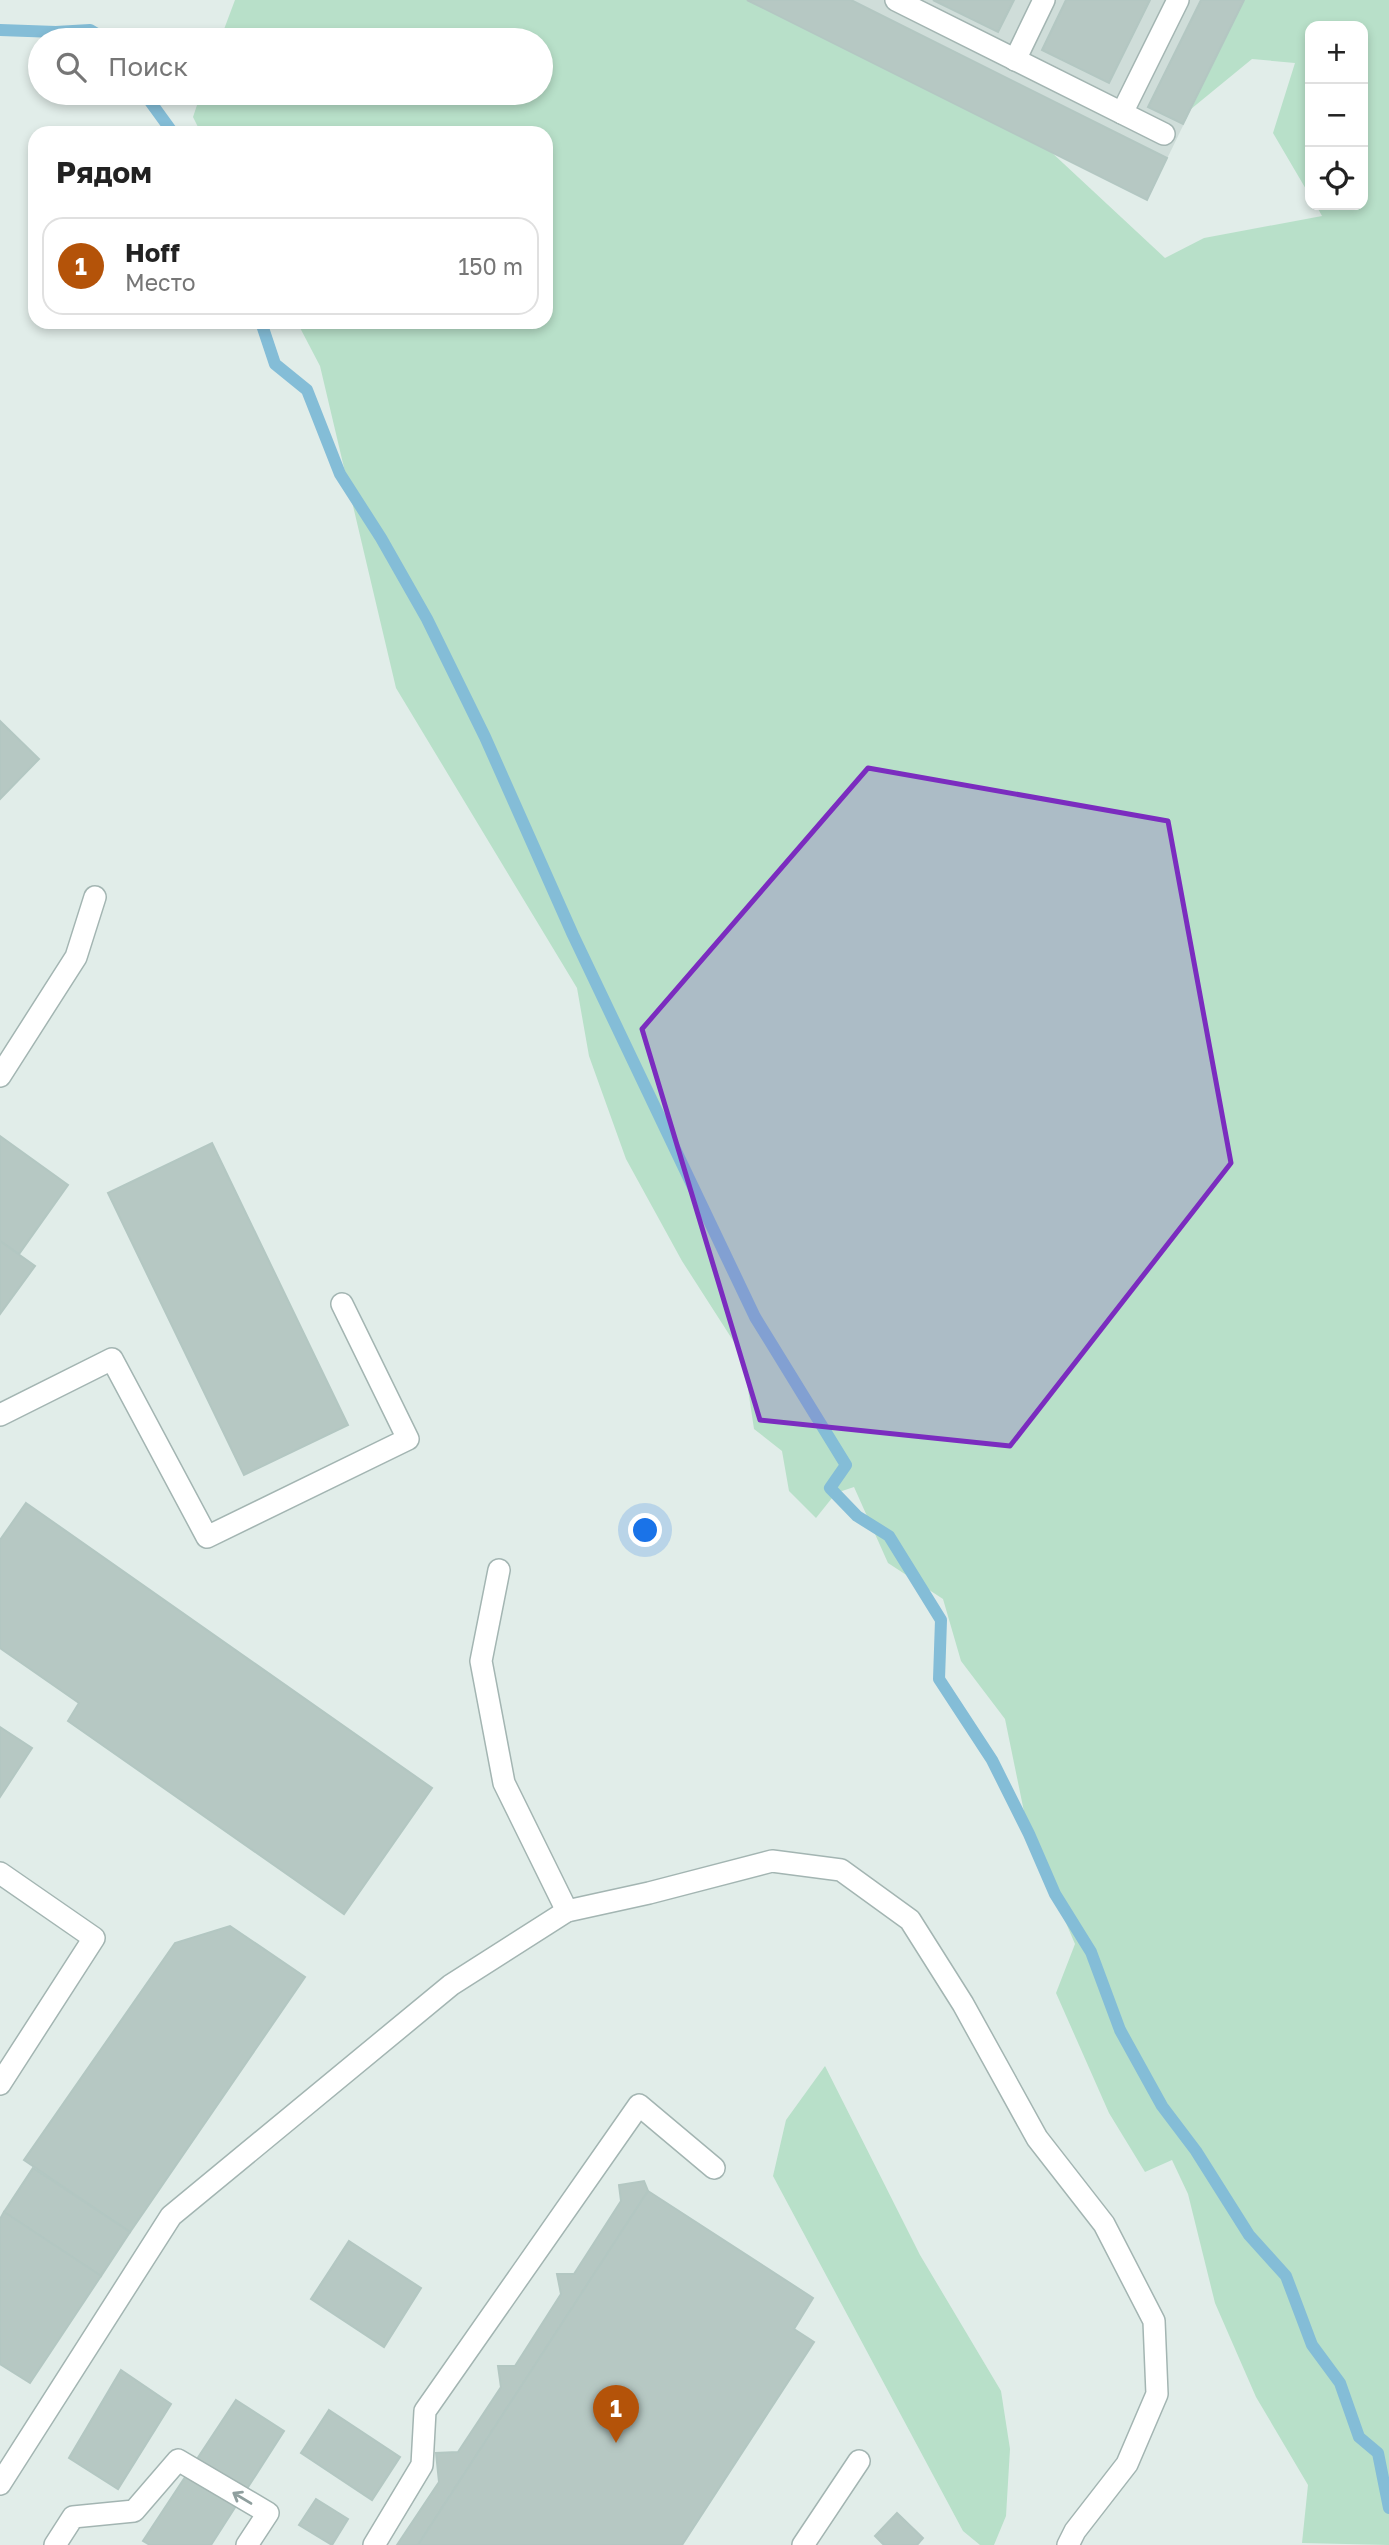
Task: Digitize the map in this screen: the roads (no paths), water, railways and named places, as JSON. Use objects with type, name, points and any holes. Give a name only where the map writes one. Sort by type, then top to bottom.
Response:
[{"type":"lane","points":[[1015,60],[1044,0]]},
{"type":"lane","points":[[1122,113],[1178,0]]},
{"type":"lane","points":[[902,1],[1164,134]]},
{"type":"lane","points":[[0,1076],[76,957],[95,897]]},
{"type":"lane","points":[[0,1415],[112,1359],[207,1537],[408,1439],[342,1304]]},
{"type":"lane","points":[[499,1570],[481,1661],[504,1783],[567,1911]]},
{"type":"lane","points":[[0,2484],[171,2216],[451,1985],[567,1911],[772,1861],[841,1870],[911,1920],[963,2004],[1037,2138],[1104,2224],[1154,2321],[1157,2394],[1127,2465],[1075,2531],[1068,2545]]},
{"type":"lane","points":[[0,1873],[94,1938],[0,2084]]},
{"type":"lane","points":[[374,2545],[422,2465],[425,2411],[639,2105],[713,2168]]},
{"type":"lane","points":[[55,2545],[73,2516],[134,2511],[178,2460],[268,2513],[247,2545]]},
{"type":"lane","points":[[803,2545],[859,2461]]},
{"type":"waterway","points":[[0,30],[28,31]]},
{"type":"waterway","points":[[153,105],[168,126]]},
{"type":"waterway","points":[[263,329],[275,364],[307,390],[340,474],[381,538],[427,619],[485,737],[573,935],[755,1317],[846,1465],[830,1488],[857,1516],[889,1536],[941,1620],[939,1679],[992,1760],[1055,1894],[1091,1952],[1120,2030],[1162,2106],[1196,2151],[1249,2235],[1286,2276],[1312,2345],[1340,2383],[1359,2437],[1378,2453],[1389,2508]]},
{"type":"place","name":"Hoff","points":[[616,2443]]}]
